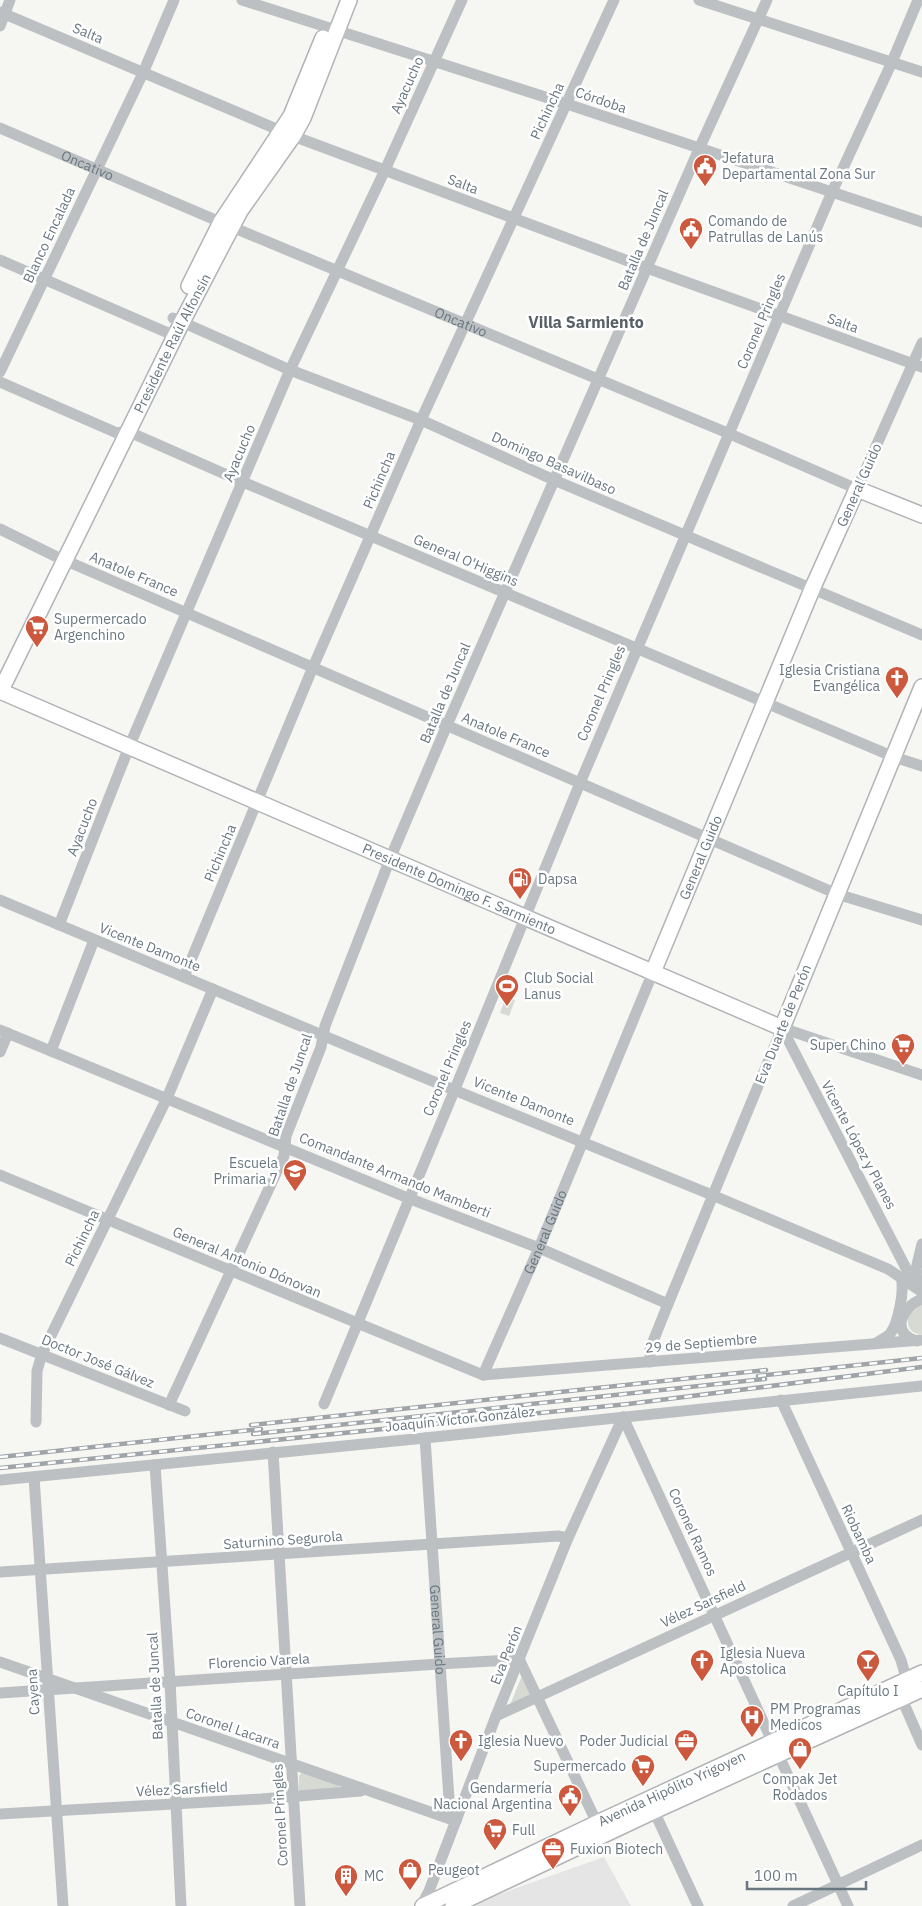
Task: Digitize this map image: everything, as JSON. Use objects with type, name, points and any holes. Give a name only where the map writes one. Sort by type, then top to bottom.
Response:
[{"type":"main road","name":"Presidente Raúl Alfonsín","points":[[332,29],[338,0]]},
{"type":"main road","name":"Presidente Raúl Alfonsín","points":[[0,669],[59,558],[226,225],[287,134],[291,116],[332,29],[349,0]]},
{"type":"main road","name":"Oncativo","points":[[857,489],[922,515]]},
{"type":"main road","name":"General Guido","points":[[652,972],[813,587],[857,489]]},
{"type":"main road","name":"Presidente Raúl Alfonsín","points":[[0,691],[59,558]]},
{"type":"main road","name":"Eva Duarte de Perón","points":[[782,1028],[922,687]]},
{"type":"main road","name":"Presidente Domingo F. Sarmiento","points":[[0,691],[782,1028]]},
{"type":"main road","name":"Avenida Hipólito Yrigoyen","points":[[452,1906],[654,1811],[922,1674]]},
{"type":"main road","name":"Avenida Hipólito Yrigoyen","points":[[422,1906],[597,1823],[922,1689]]},
{"type":"street","points":[[0,26],[2,13],[10,0]]},
{"type":"street","name":"Blanco Encalada","points":[[0,372],[143,74],[174,0]]},
{"type":"street","name":"Córdoba","points":[[242,0],[567,104],[922,222]]},
{"type":"street","name":"Ayacucho","points":[[59,925],[129,746],[290,370],[385,170],[462,0]]},
{"type":"street","name":"Pichincha","points":[[184,977],[313,667],[421,420],[614,0]]},
{"type":"street","points":[[699,0],[922,72]]},
{"type":"street","name":"Batalla de Juncal","points":[[169,1405],[284,1156],[286,1136],[321,1047],[325,1026],[390,859],[699,149],[767,0]]},
{"type":"street","name":"Coronel Pringles","points":[[324,1404],[580,782],[832,192],[892,62],[918,0]]},
{"type":"street","name":"Salta","points":[[2,13],[287,134],[647,268],[918,366]]},
{"type":"street","name":"Oncativo","points":[[0,128],[226,225],[730,434],[857,489]]},
{"type":"street","name":"Domingo Basavilbaso","points":[[0,260],[45,279],[421,420],[554,480],[922,634]]},
{"type":"street","name":"General Guido","points":[[857,489],[918,366],[922,343]]},
{"type":"street","name":"General O'Higgins","points":[[0,382],[371,535],[894,757],[922,766]]},
{"type":"street","name":"Anatole France","points":[[0,529],[59,558],[837,894],[922,920]]},
{"type":"street","name":"Vicente Damonte","points":[[0,900],[914,1279],[922,1292]]},
{"type":"street","points":[[51,1051],[94,940]]},
{"type":"street","name":"General Guido","points":[[483,1375],[583,1141],[652,972]]},
{"type":"street","name":"Pichincha","points":[[36,1422],[37,1372],[42,1354],[167,1098],[213,989]]},
{"type":"street","name":"Presidente Domingo F. Sarmiento","points":[[782,1028],[922,1075]]},
{"type":"street","name":"Eva Duarte de Perón","points":[[650,1362],[650,1349],[782,1028]]},
{"type":"street","name":"Vicente López y Planes","points":[[782,1028],[914,1279]]},
{"type":"street","points":[[0,1052],[4,1032]]},
{"type":"street","name":"Comandante Armando Mamberti","points":[[4,1032],[408,1198],[538,1248],[668,1304]]},
{"type":"street","name":"General Antonio Dónovan","points":[[0,1175],[483,1375]]},
{"type":"street","points":[[873,1344],[887,1337],[893,1328],[903,1292],[914,1279],[921,1254],[921,1246]]},
{"type":"street","points":[[888,1269],[897,1264],[900,1255]]},
{"type":"street","points":[[920,1341],[911,1339],[906,1335],[902,1320],[904,1312],[910,1305],[922,1299]]},
{"type":"street","name":"Doctor José Gálvez","points":[[0,1338],[185,1411]]},
{"type":"street","name":"29 de Septiembre","points":[[483,1375],[920,1341]]},
{"type":"street","name":"Joaquín Víctor González","points":[[0,1480],[623,1418],[922,1386]]},
{"type":"street","name":"Riobamba","points":[[781,1400],[901,1660],[907,1681]]},
{"type":"street","name":"Eva Perón","points":[[422,1906],[568,1538],[623,1418]]},
{"type":"street","name":"Coronel Ramos","points":[[623,1418],[848,1906]]},
{"type":"street","name":"General Guido","points":[[425,1438],[438,1664],[449,1799],[456,1821]]},
{"type":"street","name":"Coronel Pringles","points":[[273,1452],[288,1675],[300,1906]]},
{"type":"street","name":"Batalla de Juncal","points":[[155,1465],[170,1681],[181,1906]]},
{"type":"street","name":"Cayena","points":[[34,1477],[63,1906]]},
{"type":"street","name":"Vélez Sarsfield","points":[[496,1716],[922,1520]]},
{"type":"street","name":"Saturnino Segurola","points":[[0,1572],[558,1536],[568,1538]]},
{"type":"street","name":"Florencio Varela","points":[[0,1693],[47,1684],[76,1688],[438,1664],[511,1660],[520,1662]]},
{"type":"street","points":[[0,1662],[47,1684]]},
{"type":"street","points":[[520,1662],[597,1823]]},
{"type":"street","points":[[907,1681],[904,1697],[908,1714],[922,1745]]},
{"type":"street","name":"Coronel Lacarra","points":[[76,1688],[456,1821]]},
{"type":"street","name":"Vélez Sarsfield","points":[[0,1814],[366,1791]]},
{"type":"street","points":[[654,1811],[698,1906]]},
{"type":"street","points":[[793,1906],[922,1845]]},
{"type":"shaded area","name":"Club Social Lanus","points":[[506,997],[515,1000],[509,1016],[500,1013]]},
{"type":"shaded area","points":[[922,1304],[922,1334],[918,1334],[910,1329],[908,1316]]},
{"type":"shaded area","points":[[523,1673],[532,1695],[510,1705]]},
{"type":"shaded area","points":[[302,1772],[338,1785],[340,1788],[303,1793],[299,1790],[299,1776]]},
{"type":"shaded area","points":[[604,1857],[631,1906],[466,1906]]},
{"type":"railway","points":[[758,1376],[922,1358]]},
{"type":"railway","points":[[0,1468],[628,1404],[922,1367]]},
{"type":"railway","points":[[251,1425],[766,1370]]},
{"type":"railway","points":[[253,1434],[765,1379]]},
{"type":"railway","points":[[0,1457],[261,1429]]},
{"type":"place","name":"Jefatura Departamental Zona Sur","points":[[705,187]]},
{"type":"place","name":"Comando de Patrullas de Lanús","points":[[691,250]]},
{"type":"place","name":"Supermercado Argenchino","points":[[37,648]]},
{"type":"place","name":"Iglesia Cristiana Evangélica","points":[[897,699]]},
{"type":"place","name":"Dapsa","points":[[520,900]]},
{"type":"place","name":"Club Social Lanus","points":[[507,1007]]},
{"type":"place","name":"Super Chino","points":[[903,1066]]},
{"type":"place","name":"Escuela Primaria 7","points":[[295,1192]]},
{"type":"place","name":"Iglesia Nueva Apostolica","points":[[702,1682]]},
{"type":"place","name":"Capítulo I","points":[[868,1682]]},
{"type":"place","name":"PM Programas Medicos","points":[[752,1738]]},
{"type":"place","name":"Iglesia Nuevo","points":[[461,1762]]},
{"type":"place","name":"Poder Judicial","points":[[686,1762]]},
{"type":"place","name":"Compak Jet Rodados","points":[[800,1770]]},
{"type":"place","name":"Supermercado","points":[[643,1787]]},
{"type":"place","name":"Gendarmería Nacional Argentina","points":[[570,1817]]},
{"type":"place","name":"Full","points":[[495,1851]]},
{"type":"place","name":"Fuxion Biotech","points":[[553,1870]]},
{"type":"place","name":"Peugeot","points":[[410,1891]]},
{"type":"place","name":"MC","points":[[346,1897]]},
{"type":"district","name":"Villa Sarmiento","points":[[586,322]]}]
